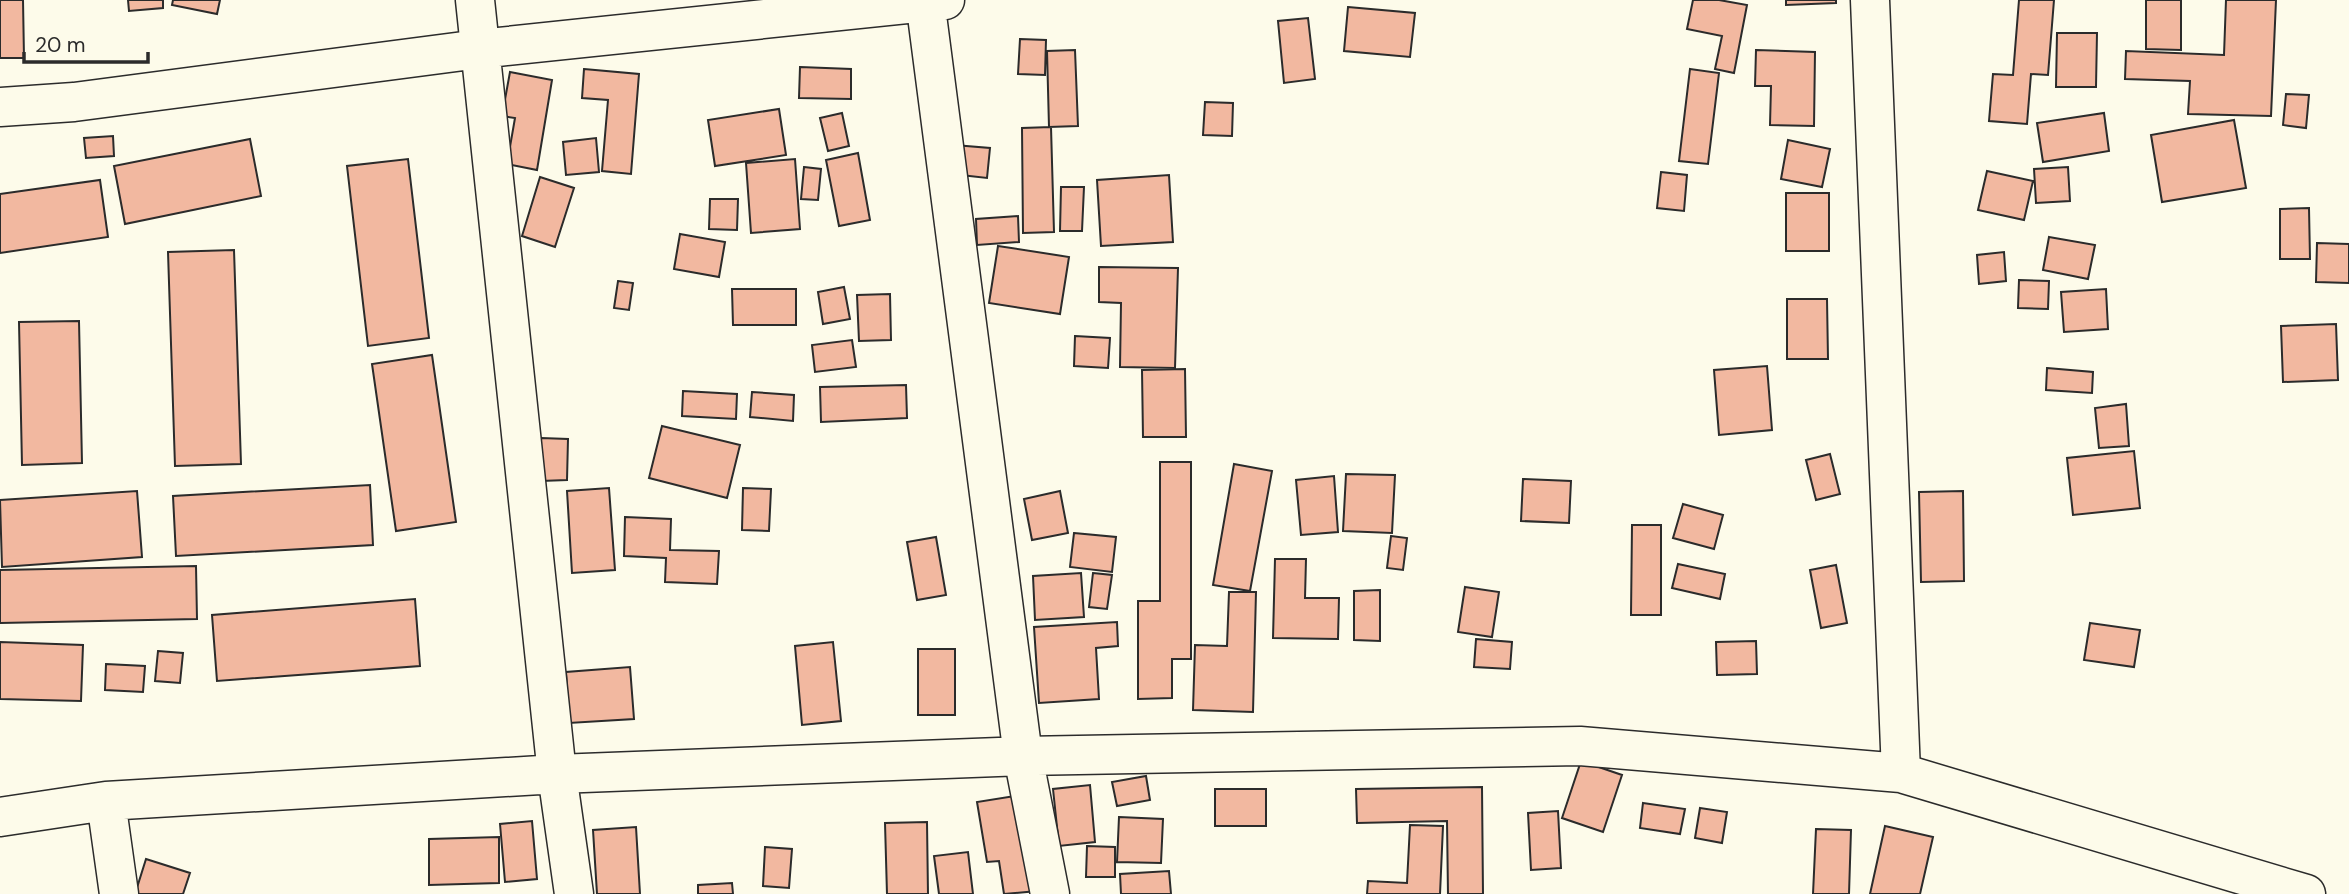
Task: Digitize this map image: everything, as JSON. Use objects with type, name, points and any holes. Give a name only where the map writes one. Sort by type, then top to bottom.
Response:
[{"type":"street","points":[[475,0],[557,774],[574,894]]},
{"type":"street","points":[[0,107],[74,102],[479,49],[931,0],[1023,756],[1050,894]]},
{"type":"street","points":[[1870,0],[1901,773]]},
{"type":"street","points":[[0,817],[106,801],[557,774],[1023,756],[1580,746],[1901,773],[2306,894]]},
{"type":"street","points":[[106,801],[119,894]]},
{"type":"building","points":[[0,0],[23,0],[24,58],[0,58]]},
{"type":"building","points":[[128,0],[163,0],[163,8],[129,11]]},
{"type":"building","points":[[173,0],[220,0],[217,14],[172,5]]},
{"type":"building","points":[[1693,0],[1719,0],[1747,5],[1734,73],[1715,69],[1722,36],[1687,29]]},
{"type":"building","points":[[1786,0],[1836,0],[1836,3],[1786,5]]},
{"type":"building","points":[[2019,0],[2054,0],[2048,75],[2031,74],[2027,124],[1989,121],[1993,74],[2013,75]]},
{"type":"building","points":[[2146,0],[2181,0],[2181,50],[2146,49]]},
{"type":"building","points":[[2226,0],[2276,0],[2271,116],[2188,114],[2190,81],[2125,79],[2126,51],[2224,55]]},
{"type":"building","points":[[1348,7],[1415,13],[1410,57],[1344,51]]},
{"type":"building","points":[[1308,18],[1315,79],[1284,83],[1278,21]]},
{"type":"building","points":[[2057,33],[2097,33],[2096,87],[2056,87]]},
{"type":"building","points":[[1020,39],[1046,40],[1045,75],[1018,74]]},
{"type":"building","points":[[1075,50],[1078,126],[1049,127],[1047,51]]},
{"type":"building","points":[[1756,50],[1815,52],[1814,126],[1770,125],[1771,86],[1755,86]]},
{"type":"building","points":[[800,67],[851,69],[851,99],[799,98]]},
{"type":"building","points":[[584,69],[639,74],[631,174],[602,171],[608,100],[582,98]]},
{"type":"building","points":[[1690,69],[1719,73],[1708,164],[1679,161]]},
{"type":"building","points":[[510,72],[552,80],[537,170],[507,164],[515,118],[502,116]]},
{"type":"building","points":[[2286,94],[2309,95],[2306,128],[2283,125]]},
{"type":"building","points":[[1205,102],[1233,103],[1232,136],[1203,135]]},
{"type":"building","points":[[779,109],[786,155],[715,166],[708,120]]},
{"type":"building","points":[[842,113],[849,146],[828,151],[820,118]]},
{"type":"building","points":[[2104,113],[2109,151],[2043,162],[2037,123]]},
{"type":"building","points":[[2234,120],[2246,188],[2162,202],[2151,135]]},
{"type":"building","points":[[1051,127],[1054,232],[1023,233],[1022,128]]},
{"type":"building","points":[[113,136],[114,156],[86,158],[84,138]]},
{"type":"building","points":[[596,138],[599,172],[566,175],[563,142]]},
{"type":"building","points":[[250,139],[261,196],[125,224],[114,166]]},
{"type":"building","points":[[1788,140],[1830,149],[1822,187],[1781,179]]},
{"type":"building","points":[[954,145],[990,148],[987,178],[952,174]]},
{"type":"building","points":[[858,153],[870,220],[839,226],[826,160]]},
{"type":"building","points":[[408,159],[429,338],[368,346],[347,166]]},
{"type":"building","points":[[795,159],[800,229],[751,233],[746,163]]},
{"type":"building","points":[[804,167],[821,169],[818,200],[801,199]]},
{"type":"building","points":[[2068,167],[2070,201],[2036,203],[2034,169]]},
{"type":"building","points":[[1987,171],[2033,181],[2024,220],[1978,210]]},
{"type":"building","points":[[1661,172],[1687,175],[1684,211],[1657,208]]},
{"type":"building","points":[[1169,175],[1173,242],[1101,246],[1097,180]]},
{"type":"building","points":[[540,177],[574,188],[555,247],[522,236]]},
{"type":"building","points":[[100,180],[108,237],[0,253],[0,194]]},
{"type":"building","points":[[1061,187],[1084,187],[1082,231],[1060,231]]},
{"type":"building","points":[[1786,193],[1829,193],[1829,251],[1786,251]]},
{"type":"building","points":[[710,199],[738,199],[737,230],[709,229]]},
{"type":"building","points":[[2309,208],[2310,259],[2280,259],[2280,209]]},
{"type":"building","points":[[1018,216],[1019,242],[977,245],[976,219]]},
{"type":"building","points":[[680,234],[725,242],[719,277],[674,269]]},
{"type":"building","points":[[2049,237],[2095,245],[2088,279],[2043,270]]},
{"type":"building","points":[[2317,243],[2349,244],[2349,283],[2316,282]]},
{"type":"building","points":[[998,246],[1069,257],[1060,314],[989,303]]},
{"type":"building","points":[[234,250],[241,464],[175,466],[168,252]]},
{"type":"building","points":[[2004,252],[2006,281],[1979,284],[1977,255]]},
{"type":"building","points":[[1099,267],[1178,268],[1175,368],[1120,367],[1121,303],[1099,302]]},
{"type":"building","points":[[2019,280],[2049,281],[2048,309],[2018,308]]},
{"type":"building","points":[[618,281],[633,283],[629,310],[614,308]]},
{"type":"building","points":[[844,287],[850,319],[823,324],[818,292]]},
{"type":"building","points":[[732,289],[796,289],[796,325],[733,325]]},
{"type":"building","points":[[2106,289],[2108,329],[2064,332],[2061,292]]},
{"type":"building","points":[[890,294],[891,340],[859,341],[857,295]]},
{"type":"building","points":[[1787,299],[1827,299],[1828,359],[1787,359]]},
{"type":"building","points":[[79,321],[82,463],[22,465],[19,322]]},
{"type":"building","points":[[2336,324],[2338,380],[2283,382],[2281,326]]},
{"type":"building","points":[[1075,336],[1110,338],[1108,368],[1074,366]]},
{"type":"building","points":[[852,340],[856,367],[815,372],[812,345]]},
{"type":"building","points":[[432,355],[456,522],[396,531],[372,364]]},
{"type":"building","points":[[1767,366],[1772,430],[1719,435],[1714,370]]},
{"type":"building","points":[[2047,368],[2093,372],[2092,393],[2046,390]]},
{"type":"building","points":[[1185,369],[1186,437],[1143,437],[1142,370]]},
{"type":"building","points":[[906,385],[907,418],[821,422],[820,387]]},
{"type":"building","points":[[683,391],[737,394],[736,419],[682,416]]},
{"type":"building","points":[[752,392],[794,395],[793,421],[750,417]]},
{"type":"building","points":[[2126,404],[2129,446],[2099,448],[2095,408]]},
{"type":"building","points":[[662,426],[740,445],[727,498],[649,478]]},
{"type":"building","points":[[541,438],[568,439],[567,480],[541,481]]},
{"type":"building","points":[[2134,451],[2140,508],[2073,515],[2067,458]]},
{"type":"building","points":[[1830,454],[1840,494],[1816,500],[1806,460]]},
{"type":"building","points":[[1160,462],[1191,462],[1191,659],[1172,659],[1172,698],[1138,699],[1138,601],[1160,601]]},
{"type":"building","points":[[1234,464],[1272,471],[1250,591],[1213,585]]},
{"type":"building","points":[[1346,474],[1395,475],[1392,533],[1343,531]]},
{"type":"building","points":[[1334,476],[1338,532],[1301,535],[1296,480]]},
{"type":"building","points":[[1523,479],[1571,481],[1569,523],[1521,521]]},
{"type":"building","points":[[370,485],[373,545],[176,556],[173,496]]},
{"type":"building","points":[[609,488],[615,570],[572,573],[567,491]]},
{"type":"building","points":[[743,488],[771,489],[769,531],[742,530]]},
{"type":"building","points":[[137,491],[142,557],[2,567],[0,500]]},
{"type":"building","points":[[1060,491],[1068,533],[1032,540],[1024,499]]},
{"type":"building","points":[[1963,491],[1964,581],[1921,582],[1919,492]]},
{"type":"building","points":[[1683,504],[1723,515],[1714,549],[1673,538]]},
{"type":"building","points":[[625,517],[671,519],[670,550],[719,551],[717,584],[665,582],[666,558],[624,556]]},
{"type":"building","points":[[1632,525],[1661,525],[1661,615],[1631,615]]},
{"type":"building","points":[[1074,533],[1116,537],[1112,572],[1070,567]]},
{"type":"building","points":[[1391,536],[1407,538],[1403,570],[1387,568]]},
{"type":"building","points":[[936,537],[946,595],[917,600],[907,542]]},
{"type":"building","points":[[1275,559],[1306,559],[1305,598],[1339,598],[1338,639],[1273,638]]},
{"type":"building","points":[[1678,564],[1725,574],[1720,599],[1672,588]]},
{"type":"building","points":[[1836,565],[1847,623],[1821,628],[1810,570]]},
{"type":"building","points":[[196,566],[197,619],[0,623],[0,570]]},
{"type":"building","points":[[1081,573],[1084,617],[1035,620],[1033,576]]},
{"type":"building","points":[[1093,573],[1112,575],[1107,609],[1089,607]]},
{"type":"building","points":[[1465,587],[1499,592],[1492,637],[1458,632]]},
{"type":"building","points":[[1380,590],[1380,641],[1354,640],[1354,591]]},
{"type":"building","points":[[1229,592],[1256,592],[1253,712],[1193,710],[1195,645],[1227,646]]},
{"type":"building","points":[[415,599],[420,666],[217,681],[212,615]]},
{"type":"building","points":[[1117,622],[1118,646],[1096,648],[1099,699],[1039,703],[1034,627]]},
{"type":"building","points":[[2090,623],[2140,630],[2134,667],[2084,660]]},
{"type":"building","points":[[1476,639],[1512,642],[1510,669],[1474,667]]},
{"type":"building","points":[[1756,641],[1757,674],[1717,675],[1716,642]]},
{"type":"building","points":[[0,642],[83,645],[81,701],[0,699]]},
{"type":"building","points":[[833,642],[841,721],[802,725],[795,646]]},
{"type":"building","points":[[918,649],[955,649],[955,715],[918,715]]},
{"type":"building","points":[[158,651],[183,653],[180,683],[155,681]]},
{"type":"building","points":[[106,664],[145,666],[143,692],[105,690]]},
{"type":"building","points":[[630,667],[634,719],[569,723],[566,672]]},
{"type":"building","points":[[1581,761],[1622,775],[1603,832],[1562,818]]},
{"type":"building","points":[[1146,776],[1150,800],[1117,806],[1112,782]]},
{"type":"building","points":[[1090,785],[1095,842],[1059,846],[1053,789]]},
{"type":"building","points":[[1482,787],[1483,894],[1448,894],[1447,821],[1357,823],[1356,789]]},
{"type":"building","points":[[1215,789],[1266,789],[1266,826],[1215,826]]},
{"type":"building","points":[[1021,795],[1037,891],[1004,894],[999,861],[987,862],[977,802]]},
{"type":"building","points":[[1643,803],[1685,809],[1680,834],[1640,828]]},
{"type":"building","points":[[1700,808],[1727,812],[1722,843],[1695,838]]},
{"type":"building","points":[[1558,811],[1561,868],[1531,870],[1528,813]]},
{"type":"building","points":[[1119,817],[1163,819],[1161,863],[1117,862]]},
{"type":"building","points":[[532,821],[537,879],[505,882],[500,824]]},
{"type":"building","points":[[927,822],[928,894],[887,894],[885,823]]},
{"type":"building","points":[[1410,825],[1443,826],[1440,894],[1367,894],[1368,881],[1407,883]]},
{"type":"building","points":[[1885,826],[1933,837],[1920,894],[1870,894]]},
{"type":"building","points":[[636,827],[640,894],[597,894],[593,830]]},
{"type":"building","points":[[1816,829],[1851,830],[1849,894],[1813,894]]},
{"type":"building","points":[[499,837],[499,883],[429,885],[429,839]]},
{"type":"building","points":[[1087,846],[1115,847],[1115,877],[1086,877]]},
{"type":"building","points":[[765,847],[792,849],[789,888],[763,886]]},
{"type":"building","points":[[968,852],[973,894],[939,894],[934,856]]},
{"type":"building","points":[[146,859],[190,873],[183,894],[135,894]]},
{"type":"building","points":[[1169,871],[1171,894],[1121,894],[1120,874]]},
{"type":"building","points":[[732,883],[733,894],[698,894],[698,885]]}]
